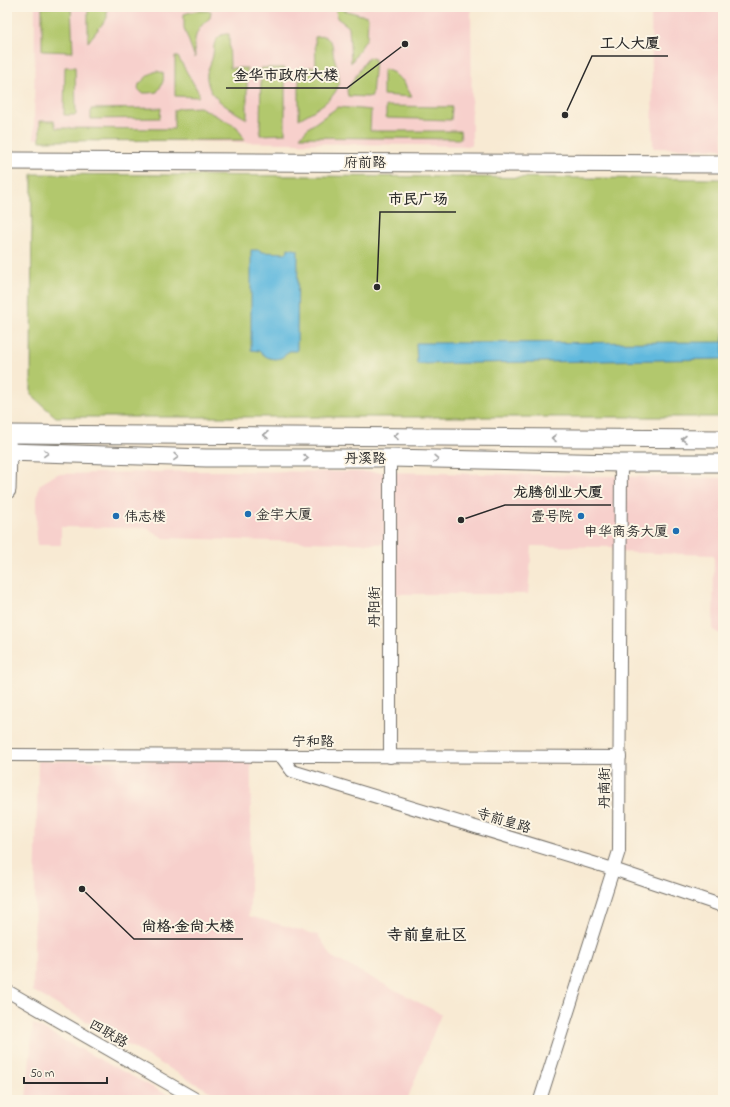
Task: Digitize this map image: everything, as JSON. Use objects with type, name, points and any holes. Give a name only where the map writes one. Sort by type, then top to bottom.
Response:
[{"type":"main road","name":"府前路","points":[[7,161],[723,164]]},
{"type":"main road","name":"丹溪路","points":[[7,434],[723,439]]},
{"type":"main road","name":"丹溪路","points":[[7,449],[214,458],[390,458],[621,463],[723,463]]},
{"type":"main road","points":[[7,449],[7,490]]},
{"type":"street","name":"丹阳街","points":[[390,458],[390,756]]},
{"type":"street","name":"丹南街","points":[[540,1100],[619,851],[621,463]]},
{"type":"street","name":"宁和路","points":[[7,755],[620,757]]},
{"type":"street","name":"寺前皇路","points":[[281,756],[292,771],[613,869],[723,906]]},
{"type":"street","name":"四联路","points":[[7,991],[197,1100]]},
{"type":"shaded area","points":[[35,7],[471,7],[472,146],[34,139]]},
{"type":"shaded area","points":[[651,7],[723,7],[723,149],[653,148]]},
{"type":"shaded area","points":[[202,471],[378,472],[723,478],[723,634],[713,630],[714,555],[613,552],[613,547],[532,546],[528,594],[386,594],[386,544],[164,538],[146,528],[61,527],[61,545],[37,545],[36,505],[39,485],[57,474]]},
{"type":"shaded area","points":[[251,760],[249,916],[318,935],[332,957],[441,1014],[407,1100],[225,1100],[33,991],[38,761]]},
{"type":"shaded area","points":[[33,1024],[103,1061],[177,1100],[26,1100]]},
{"type":"green space","points":[[42,7],[71,7],[73,52],[42,51]]},
{"type":"green space","points":[[88,7],[107,7],[107,18],[88,42]]},
{"type":"green space","points":[[336,8],[368,17],[367,38],[351,63],[349,27],[337,18]]},
{"type":"green space","points":[[195,11],[211,11],[210,18],[205,22],[196,35],[195,58],[184,28],[184,14]]},
{"type":"green space","points":[[229,34],[230,68],[247,68],[247,119],[228,108],[220,101],[211,91],[207,81],[207,73],[215,42],[220,36]]},
{"type":"green space","points":[[324,36],[332,43],[339,79],[338,86],[335,92],[325,103],[299,119],[299,68],[316,67],[315,37]]},
{"type":"green space","points":[[175,57],[178,57],[199,93],[198,97],[175,96]]},
{"type":"green space","points":[[368,57],[375,59],[372,96],[348,96],[347,90]]},
{"type":"green space","points":[[65,67],[75,67],[76,115],[64,115]]},
{"type":"green space","points":[[261,68],[285,68],[285,134],[260,135]]},
{"type":"green space","points":[[385,69],[394,73],[403,81],[412,97],[383,95],[383,72]]},
{"type":"green space","points":[[157,71],[163,73],[163,78],[157,92],[142,93],[138,89],[139,84],[149,75]]},
{"type":"green space","points":[[386,106],[452,107],[451,120],[386,118]]},
{"type":"green space","points":[[200,107],[237,127],[245,140],[40,141],[40,121],[54,121],[56,128],[174,129],[174,110],[180,108]]},
{"type":"green space","points":[[338,107],[371,110],[370,131],[460,131],[461,139],[300,137],[308,128]]},
{"type":"green space","points":[[161,108],[160,118],[91,119],[91,109]]},
{"type":"green space","points":[[32,174],[723,179],[723,417],[56,417],[31,395]]},
{"type":"water","points":[[288,248],[298,250],[297,351],[289,351],[282,357],[274,359],[259,351],[251,350],[251,250],[287,253]]},
{"type":"water","points":[[723,342],[723,359],[417,364],[416,343]]},
{"type":"place","name":"金华市政府大楼","points":[[405,44]]},
{"type":"place","name":"工人大厦","points":[[565,115]]},
{"type":"place","name":"市民广场","points":[[377,287]]},
{"type":"place","name":"金宇大厦","points":[[248,514]]},
{"type":"place","name":"伟志楼","points":[[116,516]]},
{"type":"place","name":"壹号院","points":[[581,516]]},
{"type":"place","name":"龙腾创业大厦","points":[[461,520]]},
{"type":"place","name":"申华商务大厦","points":[[676,531]]},
{"type":"place","name":"尚格·金尚大楼","points":[[82,889]]},
{"type":"district","name":"寺前皇社区","points":[[427,934]]}]
